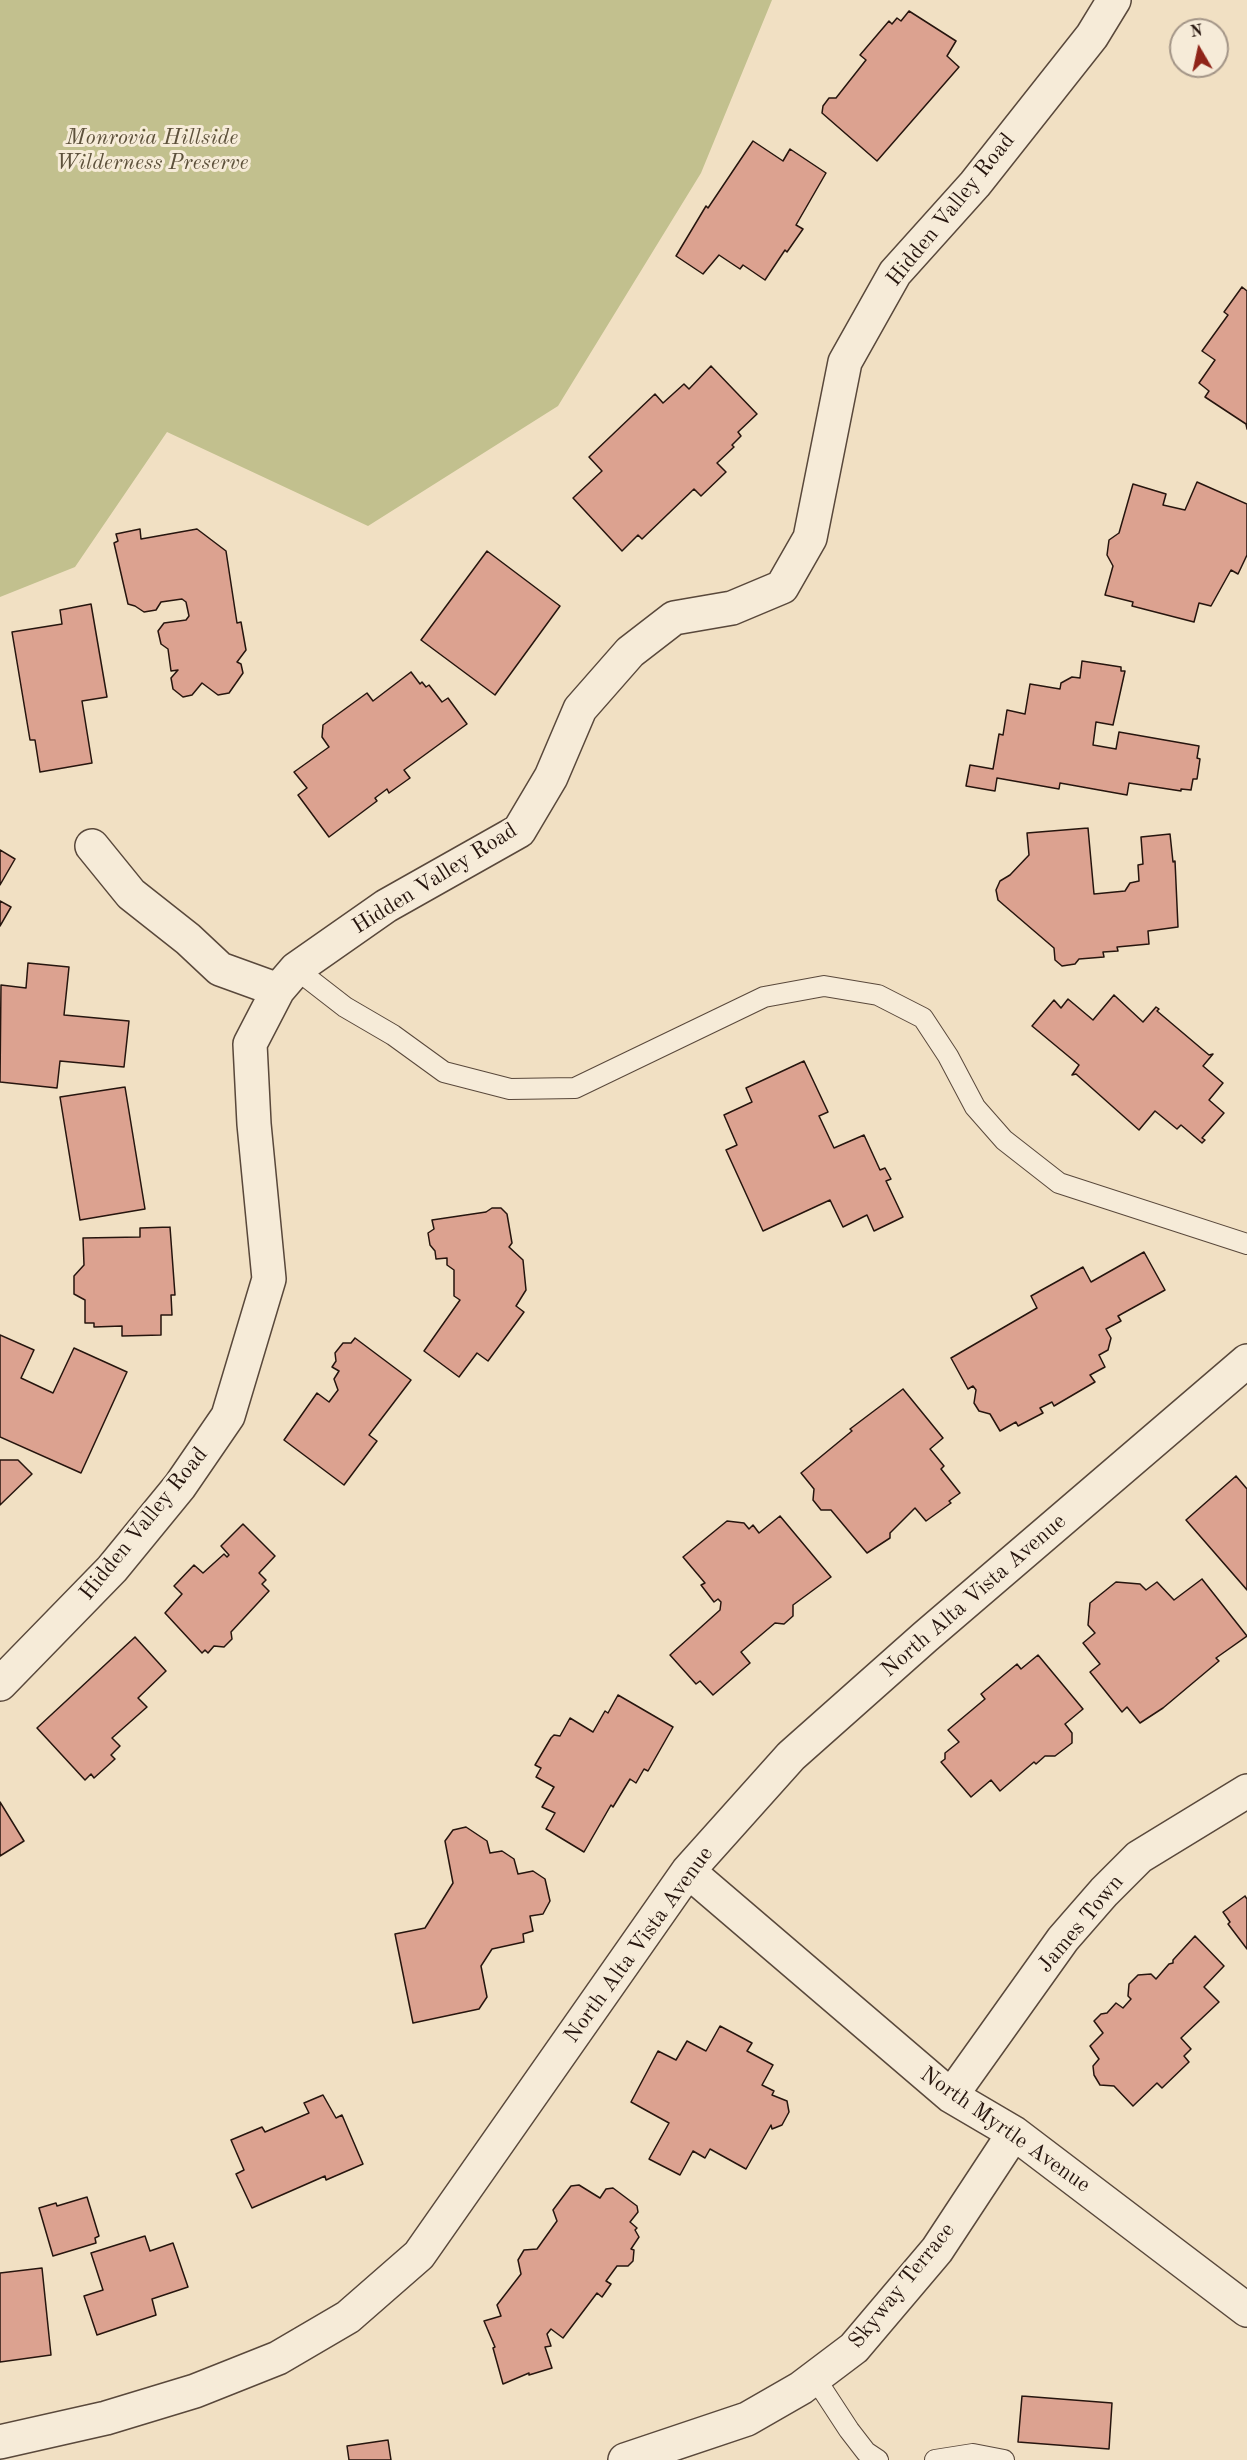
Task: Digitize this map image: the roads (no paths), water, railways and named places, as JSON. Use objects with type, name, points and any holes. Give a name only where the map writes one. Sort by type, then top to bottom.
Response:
[{"type":"street","name":"Hidden Valley Road","points":[[0,1684],[112,1569],[180,1486],[228,1416],[269,1279],[254,1124],[250,1044],[287,980],[386,906],[519,831],[551,777],[580,709],[630,652],[674,618],[732,608],[782,587],[810,538],[845,362],[889,283],[895,273],[975,184],[1092,36],[1114,0]]},
{"type":"street","points":[[92,846],[131,894],[188,939],[220,969],[287,980]]},
{"type":"street","name":"North Alta Vista Avenue","points":[[0,2442],[106,2418],[195,2391],[278,2358],[348,2317],[419,2255],[688,1871],[791,1756],[925,1636],[1247,1361]]},
{"type":"street","name":"James Town","points":[[951,2097],[1063,1939],[1104,1892],[1139,1857],[1247,1791]]},
{"type":"street","name":"North Myrtle Avenue","points":[[688,1871],[951,2097],[1014,2133],[1247,2310]]},
{"type":"street","name":"Skyway Terrace","points":[[625,2460],[747,2419],[815,2378],[854,2348],[937,2250],[1014,2133]]},
{"type":"lane","points":[[287,980],[345,1006],[393,1035],[444,1072],[510,1089],[575,1088],[764,997],[824,986],[878,995],[922,1018],[948,1056],[975,1107],[1004,1140],[1059,1183],[1247,1244]]},
{"type":"lane","points":[[815,2378],[849,2430],[866,2452],[878,2460]]},
{"type":"lane","points":[[935,2460],[973,2454],[984,2458],[1004,2460]]},
{"type":"park label","name":"Monrovia Hillside Wilderness Preserve","points":[[152,150]]}]
